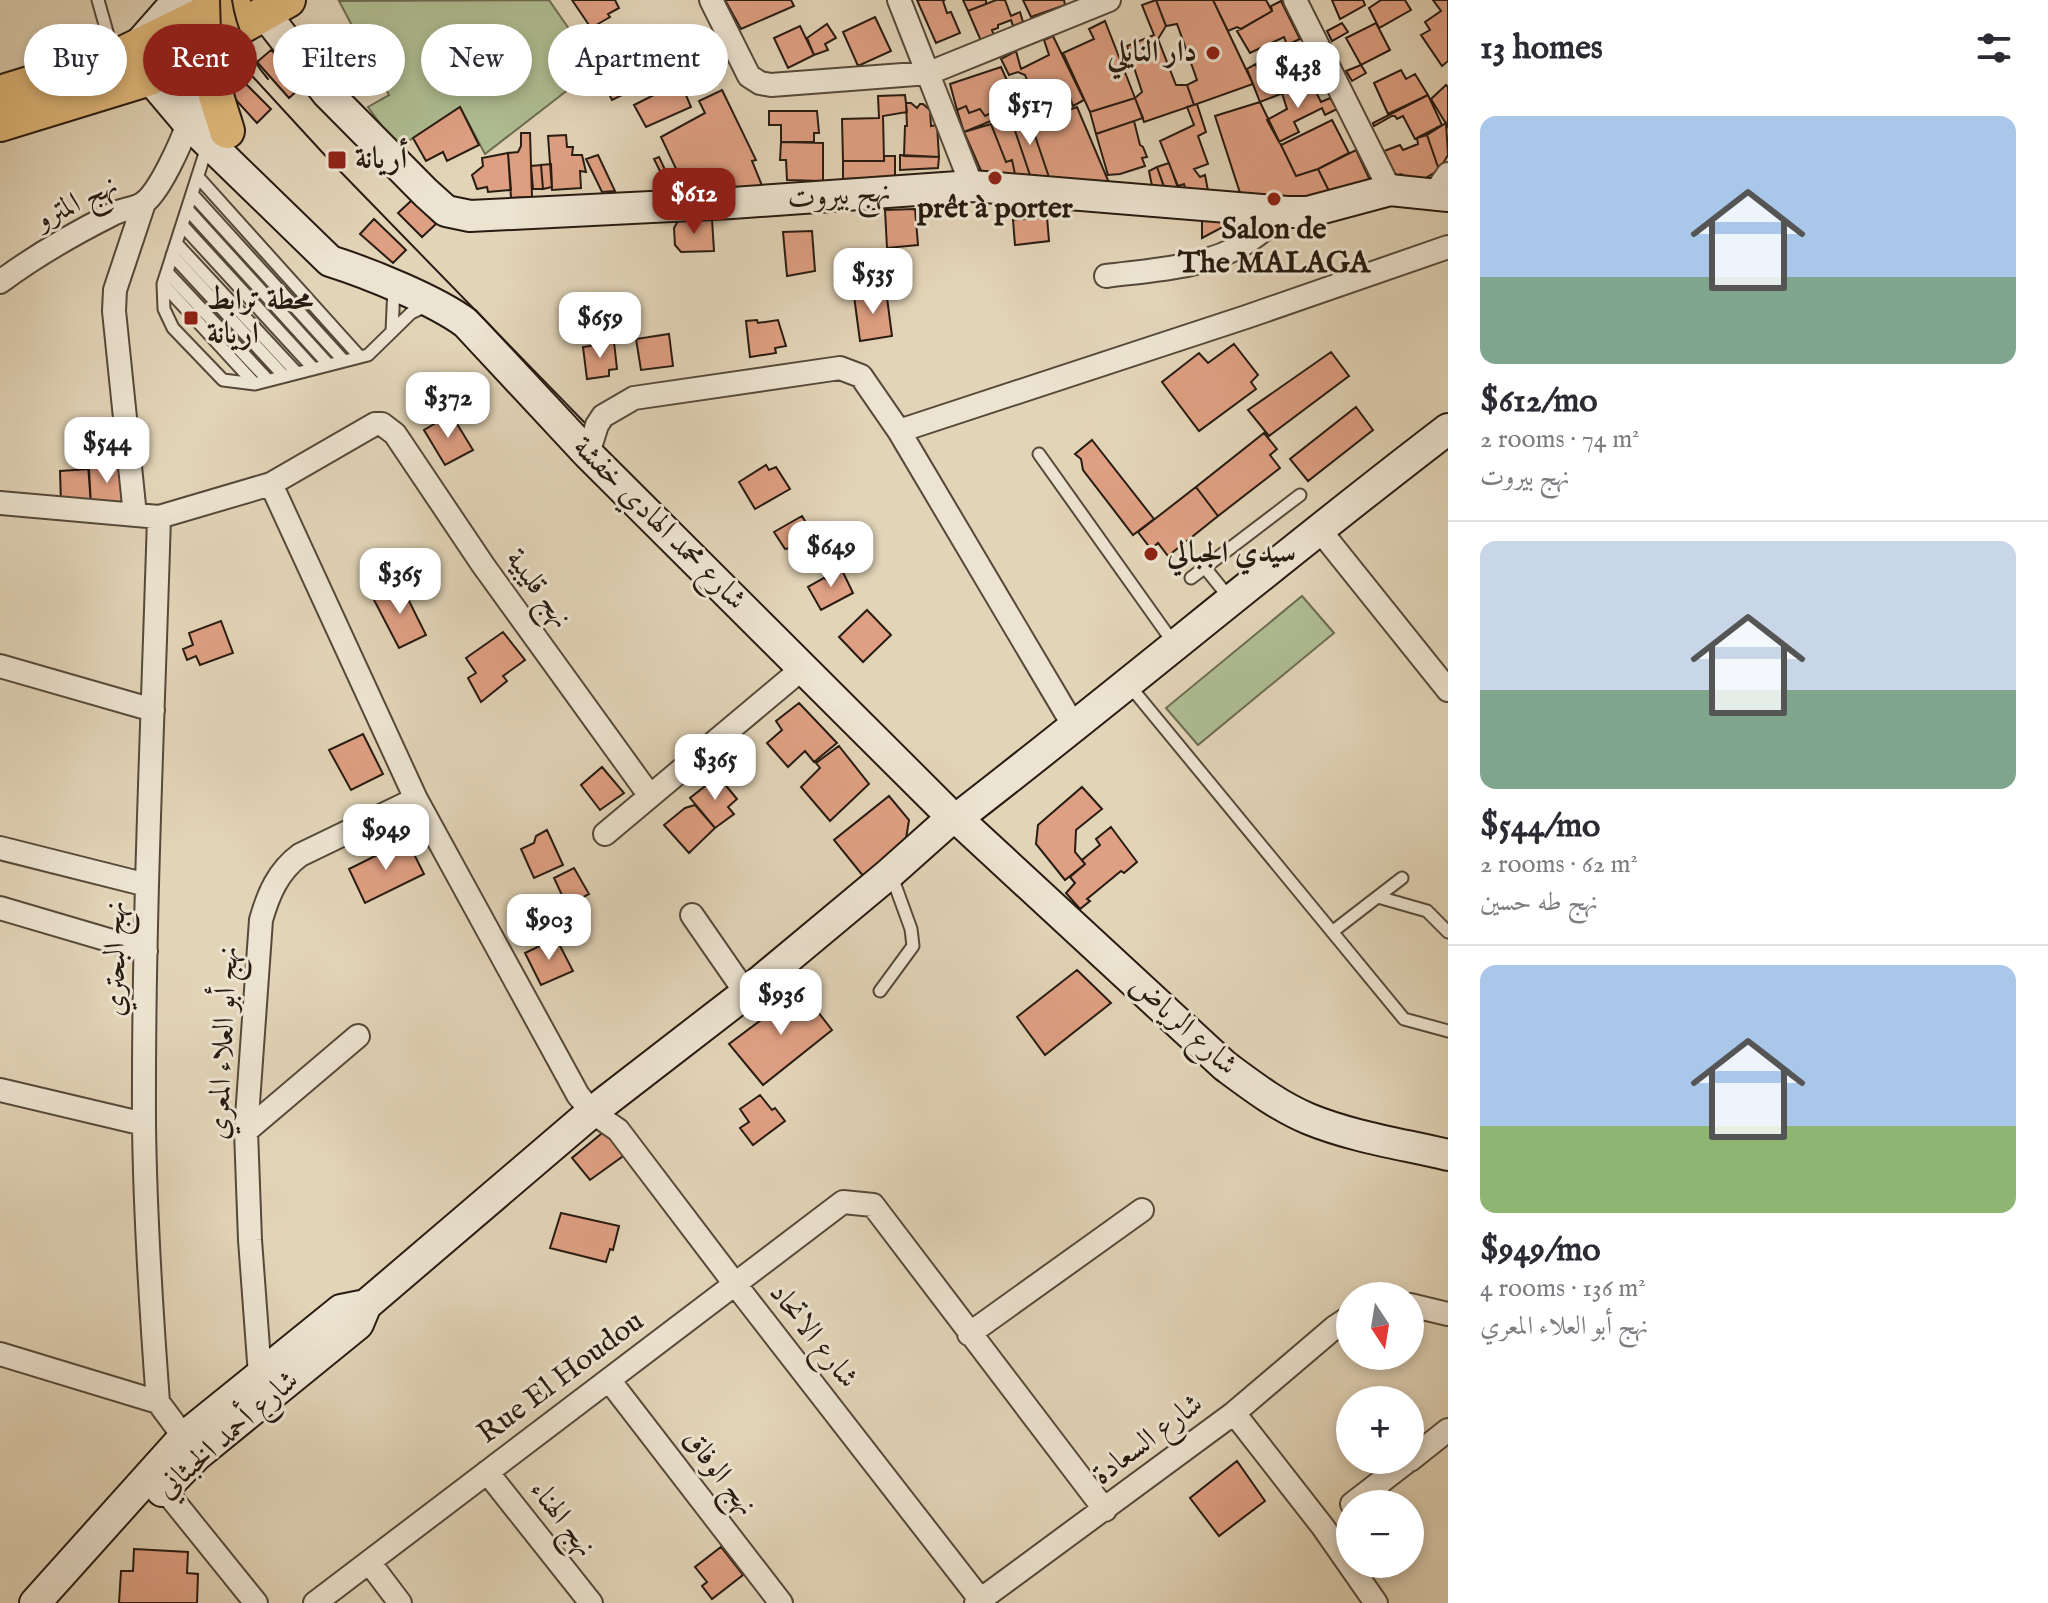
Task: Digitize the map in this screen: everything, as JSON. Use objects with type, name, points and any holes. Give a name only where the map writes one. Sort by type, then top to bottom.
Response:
[{"type":"main road","points":[[197,24],[233,0]]},
{"type":"main road","points":[[247,24],[276,7]]},
{"type":"main road","points":[[0,93],[143,59]]},
{"type":"main road","points":[[0,124],[143,59]]},
{"type":"main road","points":[[208,132],[211,96]]},
{"type":"street","points":[[165,24],[178,0]]},
{"type":"street","points":[[711,0],[749,76],[771,85],[929,73],[1109,0]]},
{"type":"street","points":[[899,0],[972,186]]},
{"type":"street","points":[[1295,0],[1390,190]]},
{"type":"street","name":"نهج بيروت","points":[[276,7],[327,93],[426,193],[446,211],[456,214],[470,216],[732,203],[972,186],[1287,212],[1317,210],[1390,190],[1444,187]]},
{"type":"street","name":"شارع محمد الهادي خفشة","points":[[178,96],[208,132],[347,249],[354,269],[431,303],[466,323],[588,454],[954,817]]},
{"type":"street","name":"نهج المترو","points":[[0,282],[82,229],[144,203],[182,144],[208,132]]},
{"type":"street","points":[[135,515],[114,311],[115,290],[144,203]]},
{"type":"street","points":[[1106,276],[1182,267],[1228,251],[1246,243],[1287,212]]},
{"type":"street","points":[[899,431],[1448,247]]},
{"type":"street","points":[[588,454],[603,416],[634,398],[840,368],[861,376],[899,431],[1075,728]]},
{"type":"street","name":"نهج قليبية","points":[[271,484],[375,424],[382,424],[395,434],[483,565],[650,796]]},
{"type":"street","points":[[35,1603],[184,1437],[341,1310],[366,1305],[592,1112],[746,993],[954,817],[1075,728],[1318,528],[1448,429]]},
{"type":"street","points":[[0,503],[159,517],[271,484]]},
{"type":"street","name":"شارع الاتحاد","points":[[271,484],[416,799],[570,1081],[592,1112],[618,1130],[979,1602]]},
{"type":"street","name":"نهج البحتري","points":[[158,1402],[149,1272],[144,1124],[147,885],[159,517]]},
{"type":"street","points":[[1318,528],[1448,690]]},
{"type":"street","points":[[0,666],[153,710]]},
{"type":"street","points":[[605,834],[803,668]]},
{"type":"street","name":"نهج أبو العلاء المعري","points":[[260,1375],[246,1131],[261,920],[268,897],[287,864],[416,799]]},
{"type":"street","name":"شارع الرياض","points":[[954,817],[1225,1066],[1270,1099],[1307,1119],[1341,1131],[1448,1155]]},
{"type":"street","points":[[0,848],[147,885]]},
{"type":"street","points":[[0,908],[146,951]]},
{"type":"street","points":[[692,915],[746,993]]},
{"type":"street","points":[[246,1131],[358,1036]]},
{"type":"street","points":[[0,1090],[144,1124]]},
{"type":"street","name":"Rue El Houdou","points":[[315,1603],[843,1202],[873,1205],[969,1334]]},
{"type":"street","points":[[1105,1510],[969,1334],[1142,1210]]},
{"type":"street","name":"شارع أحمد الخبثاني","points":[[56,1603],[197,1455],[358,1324],[366,1305]]},
{"type":"street","points":[[1424,1308],[1448,1314]]},
{"type":"street","name":"شارع السعادة","points":[[979,1602],[1234,1413],[1336,1326]]},
{"type":"street","points":[[0,1354],[158,1402],[184,1437]]},
{"type":"street","name":"نهج الوفاق","points":[[609,1380],[781,1603]]},
{"type":"street","points":[[1234,1413],[1323,1527],[1376,1603]]},
{"type":"street","points":[[1424,1449],[1448,1430]]},
{"type":"street","name":"نهج الهناء","points":[[487,1472],[591,1603]]},
{"type":"street","points":[[1371,1490],[1392,1474]]},
{"type":"street","points":[[164,1489],[256,1603]]},
{"type":"street","points":[[1323,1527],[1336,1517]]},
{"type":"street","points":[[369,1562],[400,1603]]},
{"type":"lane","points":[[98,0],[143,54]]},
{"type":"lane","points":[[208,132],[198,177],[163,284],[164,309],[173,328],[223,380],[255,384],[368,355],[411,313],[431,303]]},
{"type":"lane","points":[[198,177],[360,357]]},
{"type":"lane","points":[[192,194],[344,361]]},
{"type":"lane","points":[[187,209],[329,365]]},
{"type":"lane","points":[[182,225],[314,369]]},
{"type":"lane","points":[[176,243],[297,373]]},
{"type":"lane","points":[[172,255],[284,376]]},
{"type":"lane","points":[[167,272],[268,380]]},
{"type":"lane","points":[[163,284],[255,384]]},
{"type":"lane","points":[[392,331],[394,287]]},
{"type":"lane","points":[[1039,454],[1176,646]]},
{"type":"lane","points":[[1191,578],[1300,495]]},
{"type":"lane","points":[[1206,569],[1231,600]]},
{"type":"lane","points":[[1129,685],[1404,1019],[1448,1031]]},
{"type":"lane","points":[[880,991],[913,946],[911,929],[890,873]]},
{"type":"lane","points":[[1332,932],[1402,878]]},
{"type":"lane","points":[[1378,897],[1427,911],[1448,932]]},
{"type":"green space","points":[[549,0],[566,24],[548,24],[548,96],[560,96],[485,154],[460,107],[398,148],[368,107],[387,96],[405,96],[405,24],[351,24],[339,1]]},
{"type":"green space","points":[[1302,596],[1334,633],[1198,745],[1166,708]]},
{"type":"building","points":[[572,0],[615,0],[619,8],[608,14],[610,17],[598,24],[588,24]]},
{"type":"building","points":[[725,0],[791,0],[794,6],[741,29]]},
{"type":"building","points":[[917,0],[945,0],[947,13],[951,12],[960,33],[936,43]]},
{"type":"building","points":[[963,0],[986,0],[986,4],[968,11]]},
{"type":"building","points":[[996,0],[1005,0],[1011,16],[1020,12],[1023,22],[1013,26],[1011,20],[998,25],[992,30],[994,36],[981,41],[968,11]]},
{"type":"building","points":[[1023,0],[1064,0],[1065,5],[1031,17]]},
{"type":"building","points":[[1156,0],[1166,26],[1158,39],[1176,85],[1187,85],[1194,105],[1144,122],[1135,98],[1142,92],[1127,46],[1154,35],[1142,5]]},
{"type":"building","name":"دار النايلي","points":[[1156,0],[1213,0],[1253,84],[1194,105],[1187,85],[1197,80],[1177,24],[1166,26]]},
{"type":"building","points":[[1213,0],[1266,0],[1272,11],[1241,29],[1237,27],[1228,31]]},
{"type":"building","points":[[1332,0],[1363,0],[1365,5],[1340,19]]},
{"type":"building","points":[[1381,0],[1405,0],[1411,10],[1379,28],[1369,8]]},
{"type":"building","points":[[1433,0],[1448,0],[1448,61],[1442,66],[1421,35],[1430,30],[1425,22],[1441,11]]},
{"type":"building","points":[[1281,1],[1300,39],[1287,45],[1284,37],[1250,53],[1237,31],[1272,11],[1271,6]]},
{"type":"building","points":[[875,17],[891,51],[858,66],[843,32]]},
{"type":"building","points":[[1105,21],[1135,98],[1090,112],[1063,53],[1094,39],[1089,29]]},
{"type":"building","points":[[1342,23],[1348,32],[1332,41],[1327,31]]},
{"type":"building","points":[[1376,23],[1390,50],[1361,65],[1346,38]]},
{"type":"building","points":[[827,24],[836,38],[825,44],[828,50],[814,55],[807,38]]},
{"type":"building","points":[[800,26],[814,55],[788,68],[774,38]]},
{"type":"building","points":[[1053,36],[1084,100],[1073,106],[1069,95],[1063,98],[1066,108],[1030,121],[1022,100],[1033,95],[1025,75],[1018,72],[1009,75],[1001,59],[1016,51],[1021,69],[1049,55],[1044,40]]},
{"type":"building","points":[[271,50],[273,52],[273,80],[257,62]]},
{"type":"building","points":[[1294,51],[1300,64],[1311,58],[1316,69],[1306,72],[1311,82],[1260,102],[1247,69],[1256,64],[1258,71],[1270,64],[1268,61]]},
{"type":"building","points":[[1361,65],[1366,73],[1352,81],[1346,71]]},
{"type":"building","points":[[1001,67],[1014,96],[998,103],[1001,108],[985,116],[980,109],[969,113],[966,106],[957,110],[950,84]]},
{"type":"building","points":[[1401,70],[1406,79],[1415,74],[1428,95],[1388,114],[1374,83]]},
{"type":"building","points":[[1311,82],[1321,102],[1330,98],[1337,109],[1325,115],[1322,108],[1294,122],[1299,132],[1279,142],[1267,120],[1287,109],[1282,93]]},
{"type":"building","points":[[1446,85],[1448,87],[1448,127],[1431,99]]},
{"type":"building","points":[[257,95],[271,109],[257,123],[232,96]]},
{"type":"building","points":[[905,95],[907,112],[883,116],[884,161],[843,161],[842,119],[879,118],[878,96]]},
{"type":"building","points":[[1428,95],[1442,125],[1415,139],[1403,116],[1397,119],[1392,116],[1374,126],[1373,123]]},
{"type":"building","points":[[652,96],[686,96],[691,107],[646,127],[634,105]]},
{"type":"building","points":[[709,96],[725,96],[756,160],[752,161],[763,188],[686,190],[661,137],[705,113],[699,101]]},
{"type":"building","points":[[1135,98],[1143,118],[1096,134],[1090,112]]},
{"type":"building","points":[[1015,102],[1018,110],[964,132],[957,110],[966,106],[969,113],[980,109],[985,116]]},
{"type":"building","points":[[1260,102],[1296,176],[1318,169],[1331,195],[1303,204],[1242,199],[1215,116]]},
{"type":"building","points":[[906,103],[917,108],[923,104],[930,110],[931,126],[937,125],[939,157],[904,156]]},
{"type":"building","points":[[1197,104],[1206,132],[1198,136],[1208,164],[1194,169],[1200,177],[1205,175],[1209,196],[1186,194],[1184,184],[1178,186],[1160,141],[1194,125],[1187,107]]},
{"type":"building","points":[[460,107],[479,145],[447,161],[443,152],[426,161],[413,138]]},
{"type":"building","points":[[1077,107],[1110,185],[1051,183],[1031,124]]},
{"type":"building","points":[[1026,109],[1051,183],[1032,181],[1010,116]]},
{"type":"building","points":[[769,111],[817,111],[819,133],[814,133],[814,142],[781,142],[781,125],[769,125]]},
{"type":"building","points":[[1010,116],[1032,181],[1016,179],[1012,160],[1006,162],[991,124]]},
{"type":"building","points":[[1332,120],[1349,153],[1296,176],[1281,145]]},
{"type":"building","points":[[1134,121],[1140,145],[1147,157],[1142,158],[1145,166],[1108,175],[1096,134]]},
{"type":"building","points":[[1446,123],[1448,155],[1439,170],[1427,135]]},
{"type":"building","points":[[991,124],[1006,162],[1012,160],[1016,179],[982,173],[964,132]]},
{"type":"building","points":[[521,133],[530,133],[532,197],[511,198],[508,153],[518,152]]},
{"type":"building","points":[[566,135],[567,147],[573,147],[572,155],[582,155],[586,172],[580,171],[581,188],[552,190],[548,136]]},
{"type":"building","points":[[1427,135],[1439,170],[1417,183],[1401,174],[1396,176],[1384,151],[1400,145],[1403,150],[1418,144],[1417,138]]},
{"type":"building","points":[[781,142],[823,143],[823,181],[787,180],[786,160],[780,160]]},
{"type":"building","points":[[1356,150],[1369,178],[1365,190],[1331,195],[1318,169]]},
{"type":"building","points":[[508,153],[511,190],[488,192],[487,187],[477,189],[472,175],[483,166],[482,158]]},
{"type":"building","points":[[598,155],[615,191],[602,192],[586,159]]},
{"type":"building","points":[[900,155],[939,157],[938,168],[900,170]]},
{"type":"building","points":[[884,156],[895,156],[895,177],[843,179],[843,161],[884,161]]},
{"type":"building","points":[[659,157],[673,187],[664,187],[658,175],[661,173],[654,159]]},
{"type":"building","points":[[1169,163],[1179,191],[1165,190],[1157,167]]},
{"type":"building","points":[[551,164],[552,187],[543,189],[541,165]]},
{"type":"building","points":[[541,165],[543,189],[533,189],[531,166]]},
{"type":"building","points":[[1157,167],[1166,192],[1153,191],[1149,171]]},
{"type":"building","points":[[674,169],[683,187],[673,187],[666,172]]},
{"type":"building","points":[[412,200],[436,224],[422,237],[398,213]]},
{"type":"building","points":[[915,209],[918,245],[887,248],[885,210]]},
{"type":"building","points":[[1202,214],[1240,218],[1202,238]]},
{"type":"building","points":[[1047,217],[1049,241],[1015,245],[1013,220]]},
{"type":"building","points":[[374,219],[406,250],[393,263],[360,234]]},
{"type":"building","points":[[712,219],[714,251],[681,252],[675,245],[674,228],[678,221]]},
{"type":"building","points":[[812,231],[815,271],[787,276],[783,232]]},
{"type":"building","points":[[886,290],[892,336],[860,341],[854,296]]},
{"type":"building","points":[[757,320],[758,323],[778,320],[786,346],[775,348],[776,353],[750,357],[746,321]]},
{"type":"building","points":[[669,334],[673,366],[641,370],[636,339]]},
{"type":"building","points":[[614,342],[617,369],[609,370],[609,376],[587,379],[583,347]]},
{"type":"building","points":[[1234,344],[1258,375],[1251,382],[1256,389],[1199,431],[1162,382],[1199,353],[1208,363]]},
{"type":"building","points":[[1331,352],[1349,376],[1269,436],[1248,410]]},
{"type":"building","points":[[1356,407],[1373,430],[1308,481],[1290,459]]},
{"type":"building","points":[[451,414],[473,450],[445,465],[424,430]]},
{"type":"building","points":[[1264,433],[1277,449],[1270,455],[1280,468],[1218,516],[1196,487]]},
{"type":"building","points":[[1092,440],[1154,519],[1133,535],[1083,470],[1081,459],[1075,454]]},
{"type":"building","points":[[123,461],[124,496],[117,511],[91,506],[88,464]]},
{"type":"building","points":[[766,465],[769,470],[776,467],[790,489],[755,509],[739,482]]},
{"type":"building","points":[[89,469],[91,506],[61,503],[60,471]]},
{"type":"building","points":[[1196,487],[1218,516],[1168,556],[1158,543],[1151,549],[1138,532]]},
{"type":"building","points":[[802,516],[822,549],[804,559],[801,553],[794,555],[790,548],[785,549],[774,532]]},
{"type":"building","points":[[841,568],[853,593],[821,610],[808,587],[824,578],[830,581],[828,575]]},
{"type":"building","points":[[401,585],[426,635],[399,648],[373,598]]},
{"type":"building","points":[[867,610],[891,635],[863,662],[839,637]]},
{"type":"building","points":[[221,621],[233,653],[200,665],[196,656],[187,660],[183,649],[193,645],[189,633]]},
{"type":"building","points":[[503,632],[525,660],[503,676],[507,681],[481,702],[468,678],[476,673],[466,658]]},
{"type":"building","points":[[799,703],[837,743],[814,762],[805,751],[788,767],[767,743],[782,730],[776,721]]},
{"type":"building","points":[[363,734],[383,774],[351,790],[329,750]]},
{"type":"building","points":[[839,746],[869,784],[830,821],[801,787],[820,768],[816,763]]},
{"type":"building","points":[[602,767],[624,793],[600,810],[581,785]]},
{"type":"building","points":[[718,776],[737,799],[728,807],[734,814],[715,828],[690,798]]},
{"type":"building","points":[[1082,787],[1102,809],[1076,830],[1075,852],[1085,864],[1065,880],[1036,844],[1038,825]]},
{"type":"building","points":[[889,796],[909,820],[905,845],[864,877],[834,840]]},
{"type":"building","points":[[695,805],[715,828],[689,853],[664,825],[685,808]]},
{"type":"building","points":[[1111,827],[1137,862],[1087,899],[1090,901],[1080,909],[1066,893],[1075,883],[1070,877],[1085,864],[1082,860],[1100,845],[1096,839]]},
{"type":"building","points":[[547,830],[563,865],[534,878],[521,849],[534,843],[536,836]]},
{"type":"building","points":[[407,840],[424,874],[365,903],[349,869]]},
{"type":"building","points":[[574,868],[589,894],[567,906],[554,878]]},
{"type":"building","points":[[556,938],[573,971],[541,985],[525,953]]},
{"type":"building","points":[[1077,970],[1111,1003],[1045,1055],[1017,1017]]},
{"type":"building","points":[[801,990],[832,1030],[763,1085],[729,1044]]},
{"type":"building","points":[[760,1095],[785,1121],[753,1145],[740,1128],[749,1122],[740,1109]]},
{"type":"building","points":[[607,1129],[626,1154],[590,1180],[572,1158]]},
{"type":"building","points":[[561,1213],[619,1226],[613,1250],[610,1249],[606,1262],[550,1248]]},
{"type":"building","points":[[1237,1461],[1265,1501],[1219,1536],[1190,1498]]},
{"type":"building","points":[[721,1547],[743,1575],[712,1599],[702,1586],[707,1582],[695,1567]]},
{"type":"building","points":[[134,1549],[188,1552],[187,1573],[198,1574],[197,1603],[119,1603],[121,1571],[133,1571]]},
{"type":"tram line","points":[[220,0],[221,32],[230,52],[333,164],[584,422]]},
{"type":"tram line","points":[[232,0],[244,42],[268,79]]},
{"type":"place","name":"دار النايلي","points":[[1213,53]]},
{"type":"place","name":"أريانة","points":[[337,160]]},
{"type":"place","name":"prêt à porter","points":[[995,178]]},
{"type":"place","name":"Salon de The MALAGA","points":[[1274,199]]},
{"type":"place","name":"محطة ترابط اريانة","points":[[191,318]]},
{"type":"place","name":"سيدي الجبالي","points":[[1151,554]]}]
